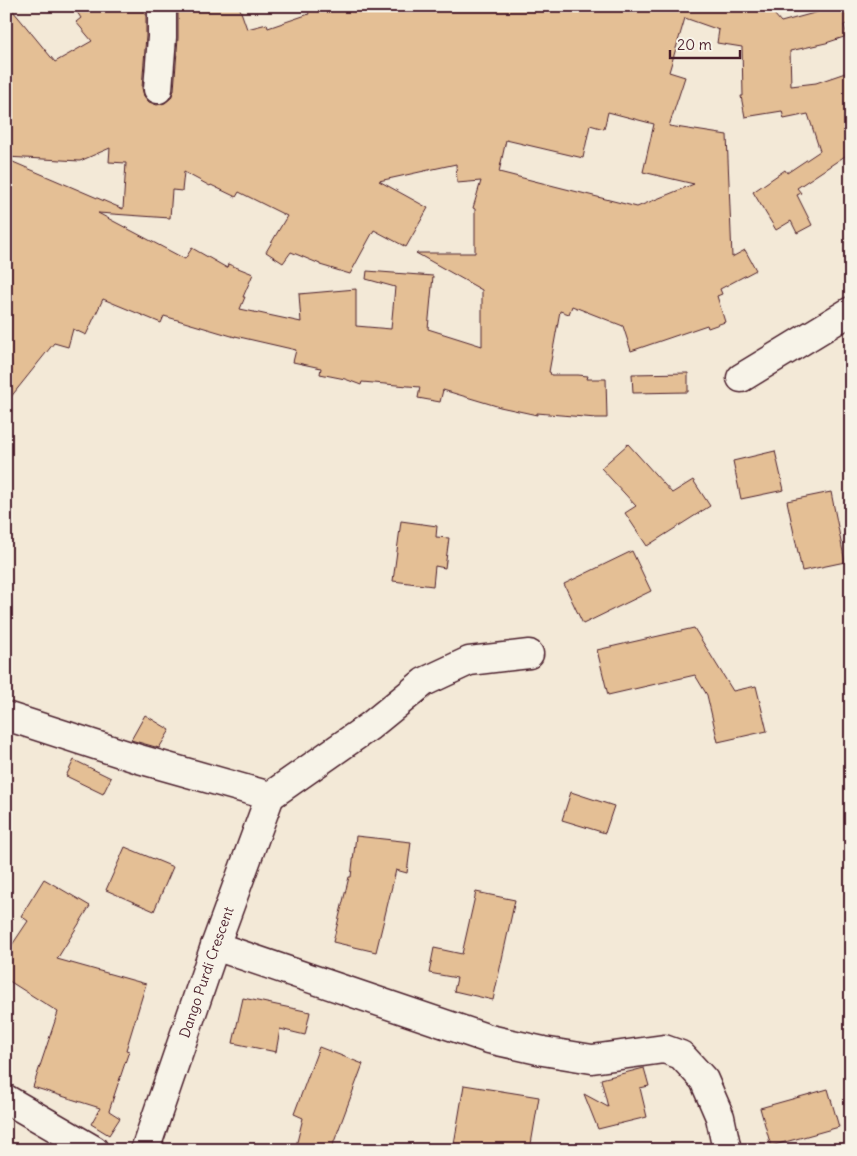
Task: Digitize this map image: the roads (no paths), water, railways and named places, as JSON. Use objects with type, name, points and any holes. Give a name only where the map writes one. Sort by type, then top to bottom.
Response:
[{"type":"street","points":[[158,89],[162,38],[162,6]]},
{"type":"street","points":[[741,378],[851,311]]},
{"type":"street","points":[[6,716],[138,759],[270,796],[370,726],[424,682],[469,661],[529,654]]},
{"type":"street","name":"Dango Purdi Crescent","points":[[145,1150],[215,946],[270,796]]},
{"type":"street","points":[[215,946],[498,1041],[542,1051],[592,1059],[664,1049],[682,1055],[704,1080],[720,1117],[727,1150]]},
{"type":"street","points":[[6,1099],[94,1150]]}]
